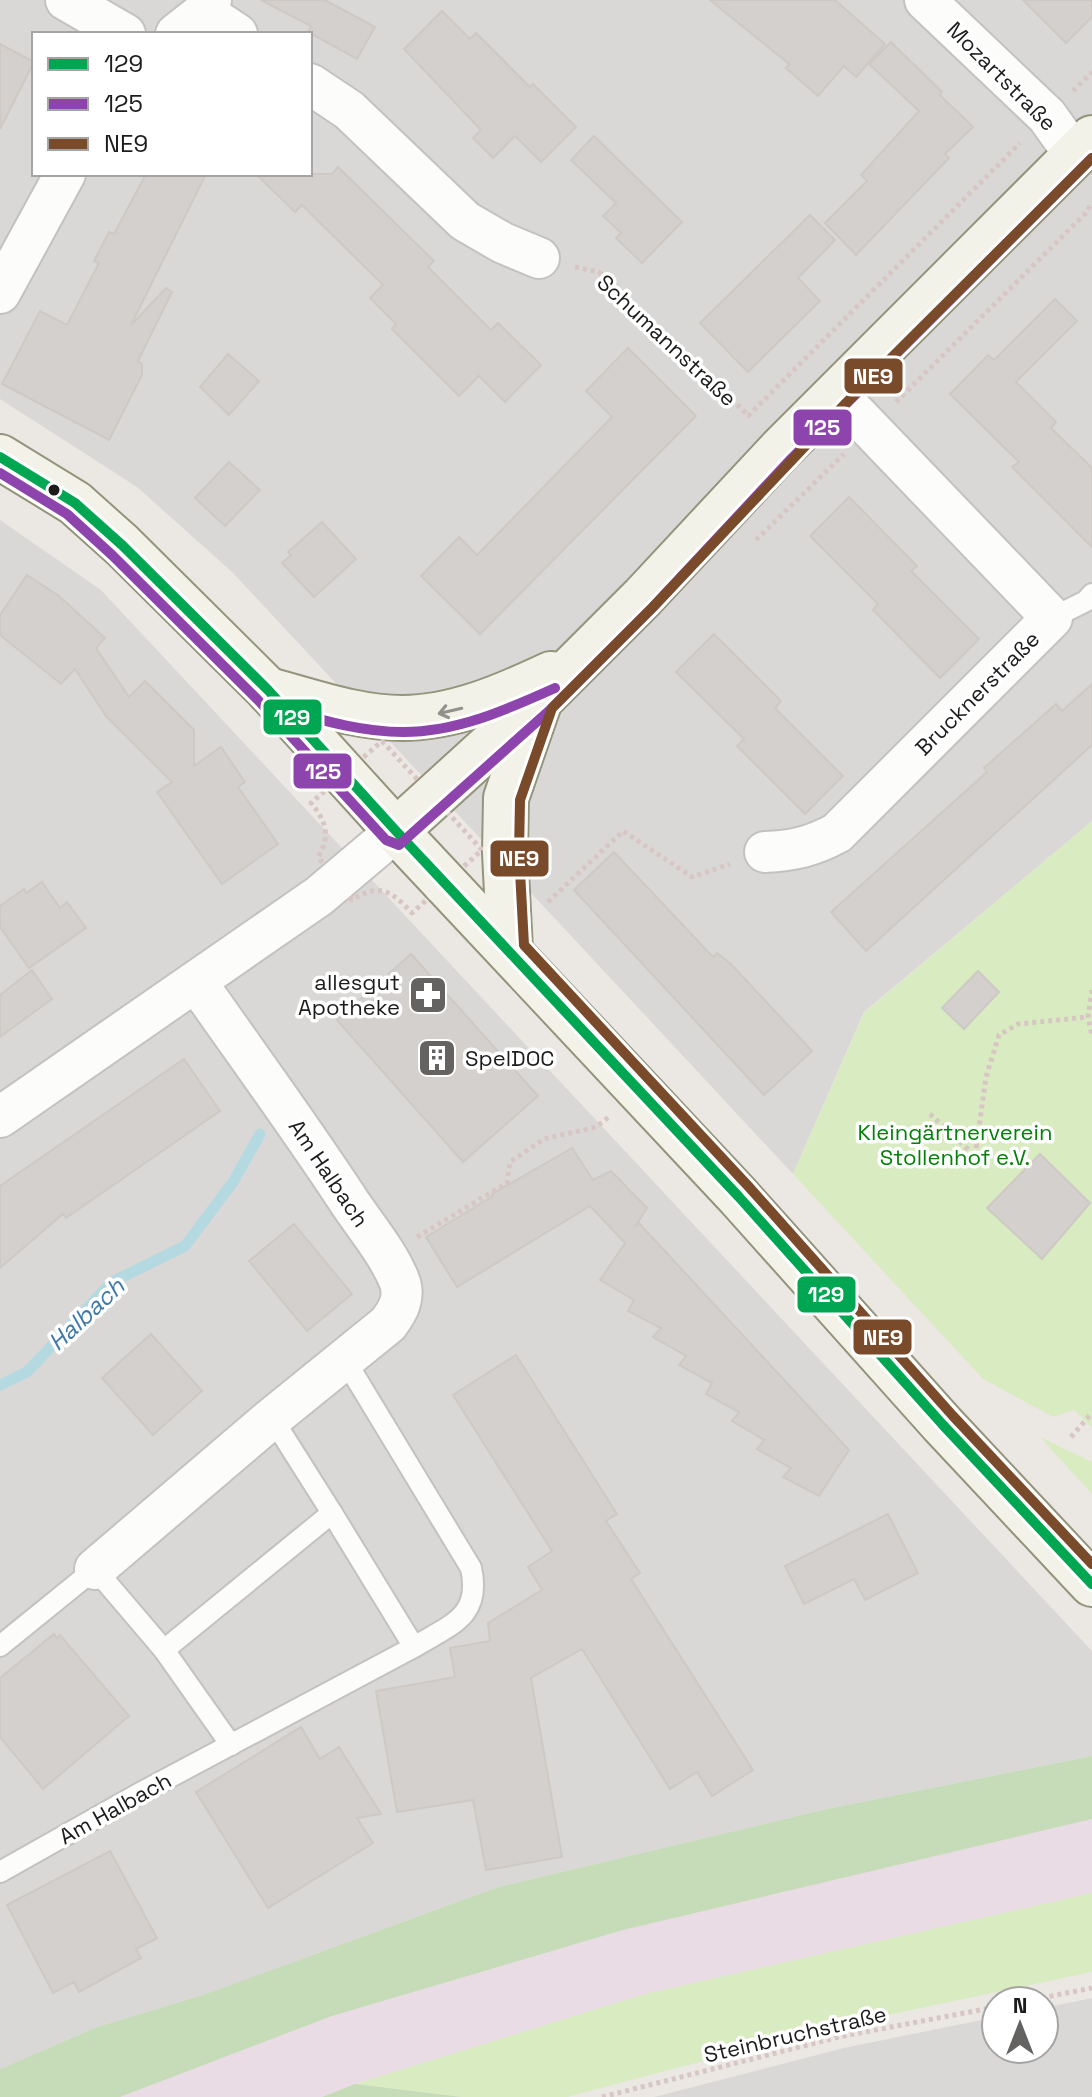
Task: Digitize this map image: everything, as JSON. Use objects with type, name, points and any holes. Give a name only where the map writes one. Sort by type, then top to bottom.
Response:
[{"type":"main road","points":[[396,831],[540,700],[643,597],[781,449],[1083,147]]},
{"type":"main road","points":[[0,457],[64,496],[87,514],[268,690],[641,1091],[943,1425],[1092,1584]]},
{"type":"main road","points":[[268,690],[348,712],[402,718],[444,713],[500,698],[575,663]]},
{"type":"main road","points":[[510,951],[505,853],[506,798],[540,700]]},
{"type":"street","points":[[66,0],[122,32]]},
{"type":"street","name":"Mozartstraße","points":[[925,0],[1083,147]]},
{"type":"street","points":[[197,15],[233,32]]},
{"type":"street","points":[[312,85],[349,110],[465,221],[503,243],[539,258]]},
{"type":"street","points":[[0,293],[64,176]]},
{"type":"street","name":"Brucknerstraße","points":[[765,852],[793,851],[817,844],[837,833],[1052,618],[836,393]]},
{"type":"street","points":[[0,1117],[319,896],[396,831]]},
{"type":"street","name":"Am Halbach","points":[[95,1569],[388,1324],[397,1312],[402,1297],[399,1281],[334,1178],[197,983]]},
{"type":"lane","points":[[1052,618],[1086,601],[1092,594]]},
{"type":"lane","name":"Am Halbach","points":[[0,1872],[414,1647],[468,1611],[476,1589],[471,1568],[345,1360]]},
{"type":"lane","points":[[272,1418],[414,1647]]},
{"type":"lane","points":[[164,1650],[332,1513]]},
{"type":"lane","points":[[95,1569],[164,1650],[231,1745]]},
{"type":"lane","name":"Am Halbach","points":[[0,1646],[95,1569]]},
{"type":"path","points":[[748,416],[1092,72]]},
{"type":"path","points":[[749,546],[1086,213],[1092,202]]},
{"type":"path","name":"Schumannstraße","points":[[539,258],[599,272],[781,449]]},
{"type":"path","points":[[541,908],[623,831],[692,877],[765,852]]},
{"type":"path","points":[[1092,990],[1088,1017],[1092,1036]]},
{"type":"path","points":[[975,1156],[986,1077],[999,1035],[1018,1024],[1088,1017]]},
{"type":"path","points":[[385,1257],[507,1183],[510,1162],[544,1139],[596,1127],[641,1091]]},
{"type":"path","points":[[930,1114],[987,1167]]},
{"type":"path","points":[[1071,1437],[1092,1413]]},
{"type":"path","points":[[1060,1994],[1092,1988]]},
{"type":"path","name":"Steinbruchstraße","points":[[602,2097],[839,2037],[980,2010]]},
{"type":"shaded area","points":[[0,0],[1092,0],[1092,821],[864,1012],[793,1174],[232,572],[137,487],[0,399]]},
{"type":"shaded area","points":[[0,520],[101,590],[1092,1651],[1092,1756],[827,1809],[498,1887],[206,1994],[97,2027],[0,2069]]},
{"type":"shaded area","points":[[372,907],[411,954],[337,1020],[463,1162],[396,1219],[239,1000]]},
{"type":"shaded area","points":[[430,1314],[451,1337],[354,1412],[432,1529],[382,1559],[336,1493],[169,1627],[123,1568]]},
{"type":"shaded area","points":[[192,1797],[285,1966],[206,1994],[126,1833]]},
{"type":"shaded area","points":[[1092,1819],[1092,1893],[645,1994],[322,2097],[120,2097],[332,2016],[623,1930]]},
{"type":"shaded area","points":[[1092,1998],[1092,2097],[654,2097],[844,2048],[980,2020],[980,2065],[1060,2065],[1060,2005]]},
{"type":"green space","name":"Kleingärtnerverein Stollenhof e.V.","points":[[1092,821],[1092,1428],[1074,1410],[1053,1417],[983,1379],[793,1174],[864,1013]]},
{"type":"green space","points":[[1040,1437],[1092,1462],[1092,1494]]},
{"type":"green space","points":[[1092,1756],[1092,1819],[623,1930],[332,2016],[120,2097],[0,2097],[0,2069],[97,2027],[206,1994],[498,1887],[827,1809]]},
{"type":"green space","points":[[1092,1893],[1092,1972],[1030,1985],[980,1985],[980,1996],[836,2026],[567,2097],[462,2097],[355,2084],[645,1994]]},
{"type":"green space","points":[[355,2084],[462,2097],[322,2097]]},
{"type":"building","points":[[261,0],[325,0],[375,27],[357,59],[308,32],[311,26]]},
{"type":"building","points":[[710,0],[835,0],[885,44],[856,77],[844,66],[818,96],[786,68],[789,64]]},
{"type":"building","points":[[1023,0],[1092,0],[1092,17],[1066,43]]},
{"type":"building","points":[[442,11],[470,39],[476,33],[576,127],[541,162],[515,136],[493,158],[473,138],[481,130],[404,49]]},
{"type":"building","points":[[891,42],[973,127],[945,154],[949,158],[856,255],[825,223],[867,181],[861,175],[919,111],[869,64]]},
{"type":"building","points":[[0,44],[32,61],[32,66],[0,129]]},
{"type":"building","points":[[594,136],[682,222],[642,263],[616,238],[621,233],[603,216],[616,203],[571,160]]},
{"type":"building","points":[[338,167],[434,261],[428,267],[491,330],[498,323],[541,365],[505,402],[479,376],[459,396],[392,329],[396,324],[370,298],[383,285],[302,205],[295,212],[258,176],[332,174]]},
{"type":"building","points":[[145,176],[205,176],[131,325],[166,288],[172,292],[138,361],[142,364],[142,375],[109,440],[2,384],[40,311],[67,325],[99,263],[94,261],[109,232],[114,234]]},
{"type":"building","points":[[810,215],[835,240],[798,278],[820,301],[748,372],[700,323]]},
{"type":"building","points":[[1055,299],[1077,321],[1016,382],[1056,422],[1051,428],[1092,468],[1092,547],[1012,467],[1019,462],[950,394],[988,355],[994,360]]},
{"type":"building","points":[[628,348],[696,416],[480,634],[421,576],[459,537],[477,555],[612,417],[586,391]]},
{"type":"building","points":[[228,354],[259,381],[229,415],[200,387]]},
{"type":"building","points":[[229,462],[260,490],[225,526],[195,498]]},
{"type":"building","points":[[849,497],[917,566],[911,571],[979,639],[940,678],[873,610],[878,604],[810,536]]},
{"type":"building","points":[[322,522],[356,559],[314,597],[282,563],[291,555],[288,552]]},
{"type":"building","points":[[27,575],[59,596],[105,638],[96,648],[129,697],[145,681],[194,730],[194,766],[221,747],[245,782],[238,787],[278,844],[222,884],[157,792],[172,782],[106,716],[75,669],[61,684],[0,635],[0,615]]},
{"type":"building","points":[[714,634],[781,701],[775,708],[843,776],[805,814],[737,746],[744,739],[676,672]]},
{"type":"building","points":[[1092,684],[1092,745],[866,951],[831,912],[987,772],[984,768],[1056,704],[1062,711]]},
{"type":"building","points":[[614,852],[713,957],[717,953],[730,963],[812,1051],[764,1095],[574,890]]},
{"type":"building","points":[[42,882],[60,908],[67,902],[86,928],[29,968],[0,927],[0,906],[24,889],[26,893]]},
{"type":"building","name":"SpelDOC","points":[[411,954],[538,1096],[463,1162],[337,1020]]},
{"type":"building","points":[[32,970],[52,999],[0,1037],[0,995]]},
{"type":"building","points":[[978,971],[999,992],[964,1029],[942,1008]]},
{"type":"building","points":[[184,1059],[220,1111],[66,1218],[63,1214],[0,1268],[0,1186]]},
{"type":"building","points":[[572,1148],[593,1180],[611,1171],[647,1208],[638,1222],[849,1450],[819,1496],[783,1477],[791,1468],[757,1449],[764,1440],[732,1421],[739,1412],[706,1394],[712,1383],[679,1365],[686,1356],[653,1337],[661,1328],[628,1311],[634,1300],[600,1280],[625,1243],[590,1206],[457,1287],[426,1237]]},
{"type":"building","points":[[1040,1154],[1090,1203],[1042,1259],[987,1208]]},
{"type":"building","points":[[294,1224],[352,1294],[307,1331],[249,1261]]},
{"type":"building","points":[[151,1334],[202,1391],[153,1435],[102,1378]]},
{"type":"building","points":[[516,1355],[617,1514],[606,1521],[640,1573],[631,1579],[753,1770],[712,1796],[697,1772],[670,1789],[582,1649],[531,1678],[562,1857],[486,1870],[473,1800],[397,1812],[376,1691],[455,1677],[450,1648],[490,1641],[488,1623],[542,1590],[528,1567],[552,1551],[453,1395]]},
{"type":"building","points":[[888,1514],[918,1573],[865,1600],[854,1579],[804,1604],[785,1566]]},
{"type":"building","points":[[54,1634],[57,1638],[60,1635],[129,1716],[43,1789],[0,1737],[0,1678]]},
{"type":"building","points":[[301,1727],[320,1759],[339,1747],[381,1814],[357,1818],[373,1843],[268,1908],[196,1792]]},
{"type":"building","points":[[110,1851],[157,1938],[136,1949],[141,1958],[79,1992],[74,1982],[53,1993],[7,1905]]},
{"type":"waterway","name":"Halbach","points":[[0,1385],[27,1372],[112,1282],[185,1246],[233,1182],[260,1134]]},
{"type":"transit line","name":"125","points":[[0,473],[67,514],[112,555],[258,700],[386,840],[399,845],[550,710],[653,607],[791,459],[1092,158]]},
{"type":"transit line","name":"NE9","points":[[1092,158],[846,403],[653,607],[552,708],[520,800],[519,853],[524,945],[1092,1564]]},
{"type":"transit line","name":"129","points":[[0,457],[75,503],[122,545],[268,690],[739,1197],[943,1425],[1092,1584]]},
{"type":"transit line","name":"125","points":[[264,704],[367,729],[423,731],[481,718],[555,688]]},
{"type":"place","name":"allesgut Apotheke","points":[[428,995]]},
{"type":"place","name":"SpelDOC","points":[[437,1058]]}]
